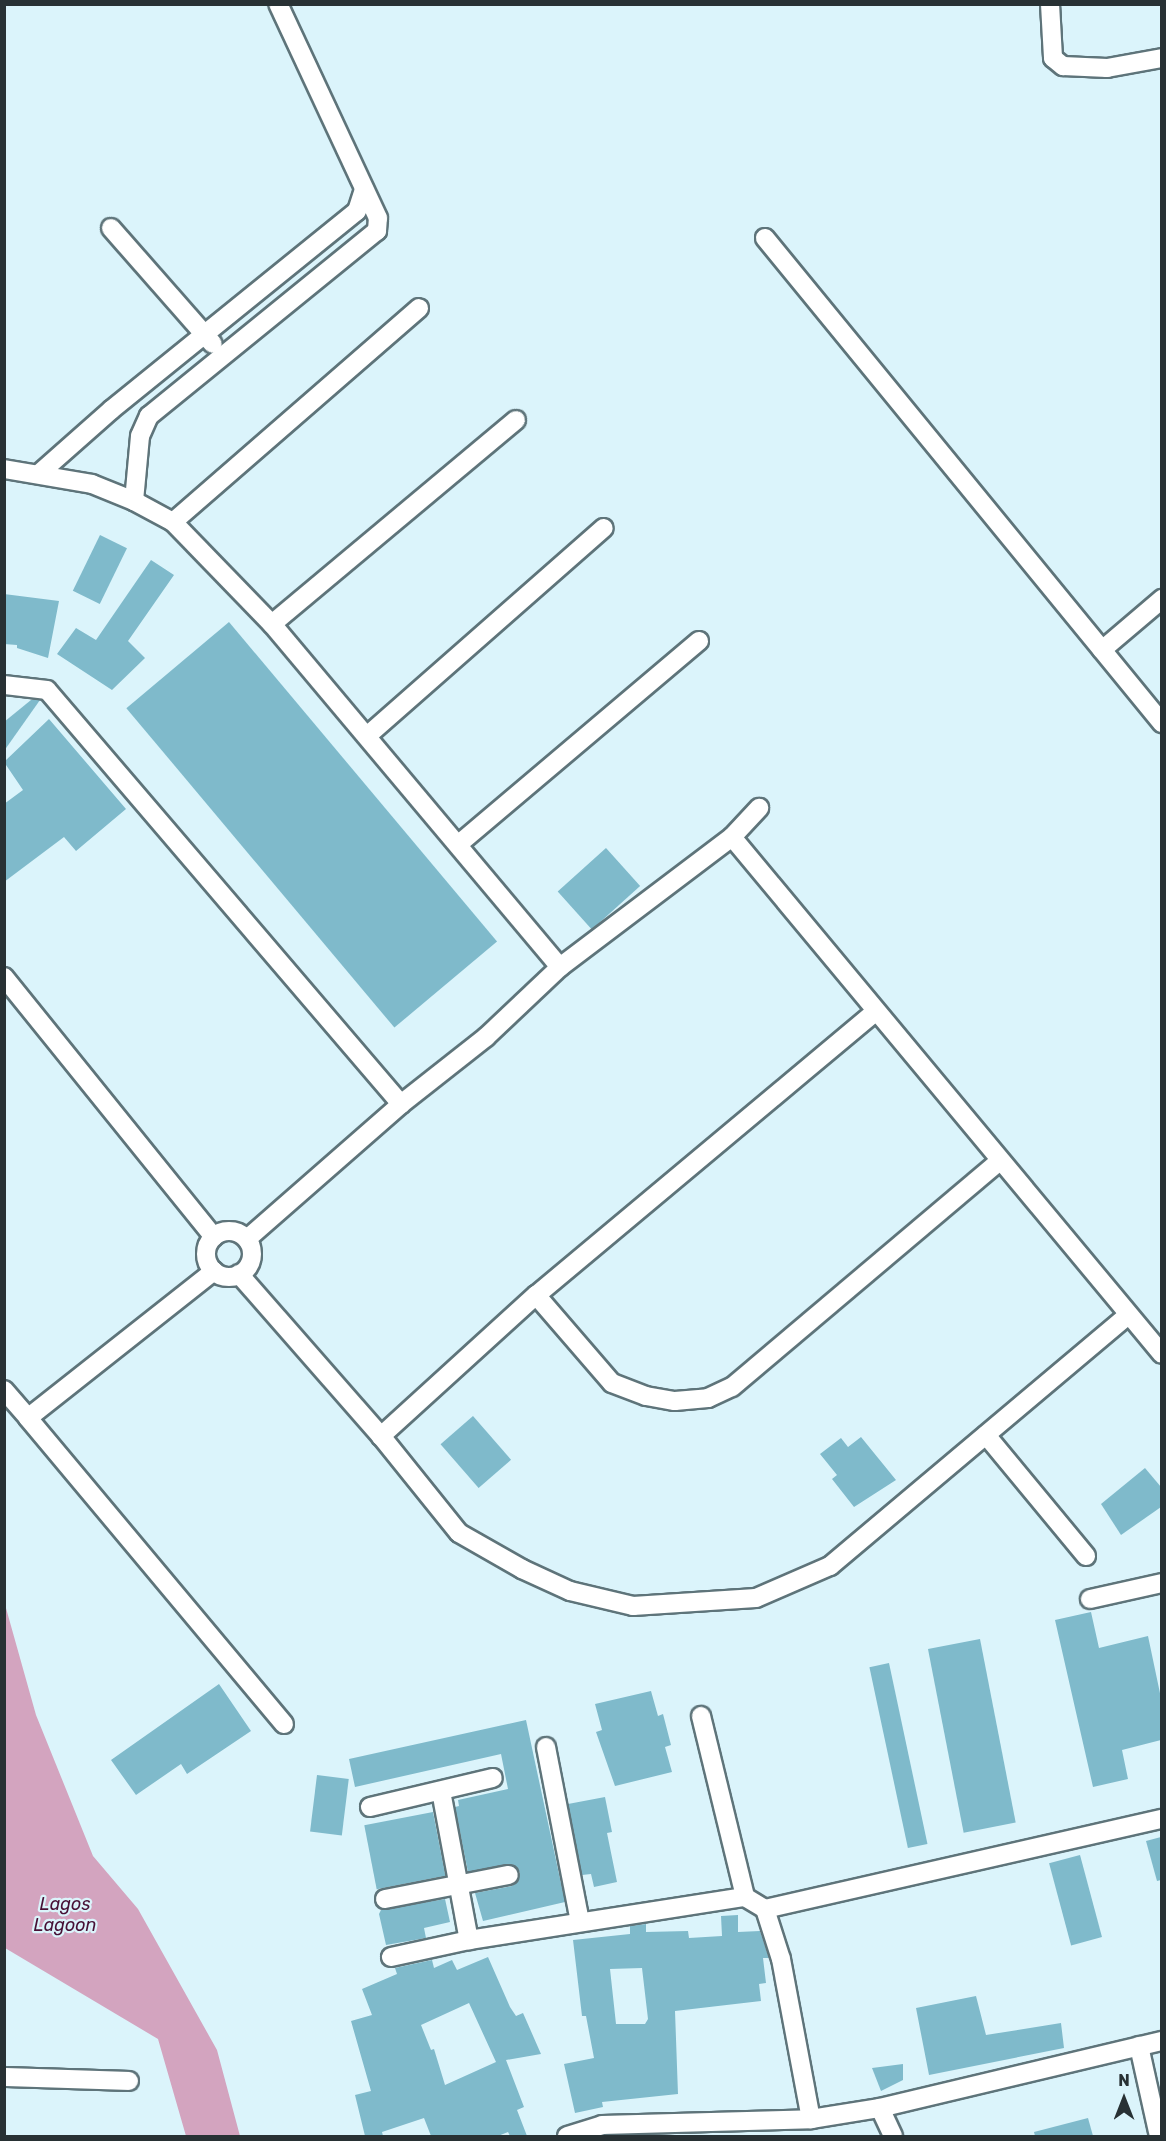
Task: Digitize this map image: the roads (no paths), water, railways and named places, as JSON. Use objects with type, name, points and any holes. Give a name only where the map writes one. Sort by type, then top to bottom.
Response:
[{"type":"street","points":[[134,501],[140,436],[149,416],[221,355],[377,231],[378,218],[278,4]]},
{"type":"street","points":[[1050,4],[1053,58],[1063,66],[1107,68],[1161,58]]},
{"type":"street","points":[[42,472],[111,410],[357,211],[364,189]]},
{"type":"street","points":[[111,228],[221,355]]},
{"type":"street","points":[[765,237],[1161,723]]},
{"type":"street","points":[[305,253],[323,273]]},
{"type":"street","points":[[173,522],[419,308]]},
{"type":"street","points":[[272,624],[516,420]]},
{"type":"street","points":[[4,469],[42,472],[92,484],[134,501],[173,522],[272,624],[460,843],[560,967]]},
{"type":"street","points":[[367,736],[604,528]]},
{"type":"street","points":[[1102,650],[1161,598]]},
{"type":"street","points":[[460,843],[699,641]]},
{"type":"street","points":[[4,685],[47,690],[401,1104]]},
{"type":"street","points":[[247,1239],[401,1104],[486,1037],[560,967],[732,837],[759,808]]},
{"type":"street","points":[[732,837],[1161,1354]]},
{"type":"street","points":[[4,977],[214,1237]]},
{"type":"street","points":[[381,1436],[536,1295],[875,1012]]},
{"type":"street","points":[[536,1295],[612,1383],[646,1396],[675,1401],[708,1398],[732,1387],[999,1161]]},
{"type":"street","points":[[231,1231],[247,1239],[252,1255],[246,1270],[239,1274],[222,1276],[214,1271],[206,1254],[214,1237],[231,1231]]},
{"type":"street","points":[[28,1418],[214,1271]]},
{"type":"street","points":[[239,1274],[381,1436],[459,1533],[522,1569],[570,1591],[633,1606],[756,1598],[830,1566],[1128,1316]]},
{"type":"street","points":[[4,1390],[284,1724]]},
{"type":"street","points":[[986,1436],[1086,1556]]},
{"type":"street","points":[[1090,1599],[1161,1583]]},
{"type":"street","points":[[701,1716],[745,1897]]},
{"type":"street","points":[[546,1746],[580,1922]]},
{"type":"street","points":[[370,1807],[493,1778]]},
{"type":"street","points":[[441,1791],[470,1940]]},
{"type":"street","points":[[765,1909],[1161,1819]]},
{"type":"street","points":[[385,1899],[508,1875]]},
{"type":"street","points":[[391,1956],[470,1940],[745,1897],[765,1909],[781,1959],[811,2119]]},
{"type":"street","points":[[567,2136],[613,2124],[671,2120],[741,2130],[880,2108],[1161,2041]]},
{"type":"street","points":[[1139,2046],[1159,2136]]},
{"type":"street","points":[[4,2077],[129,2081]]},
{"type":"street","points":[[880,2108],[893,2136]]},
{"type":"water","name":"Lagos Lagoon","points":[[4,1601],[36,1715],[93,1856],[138,1909],[217,2050],[240,2136],[186,2136],[158,2039],[5,1948]]}]
